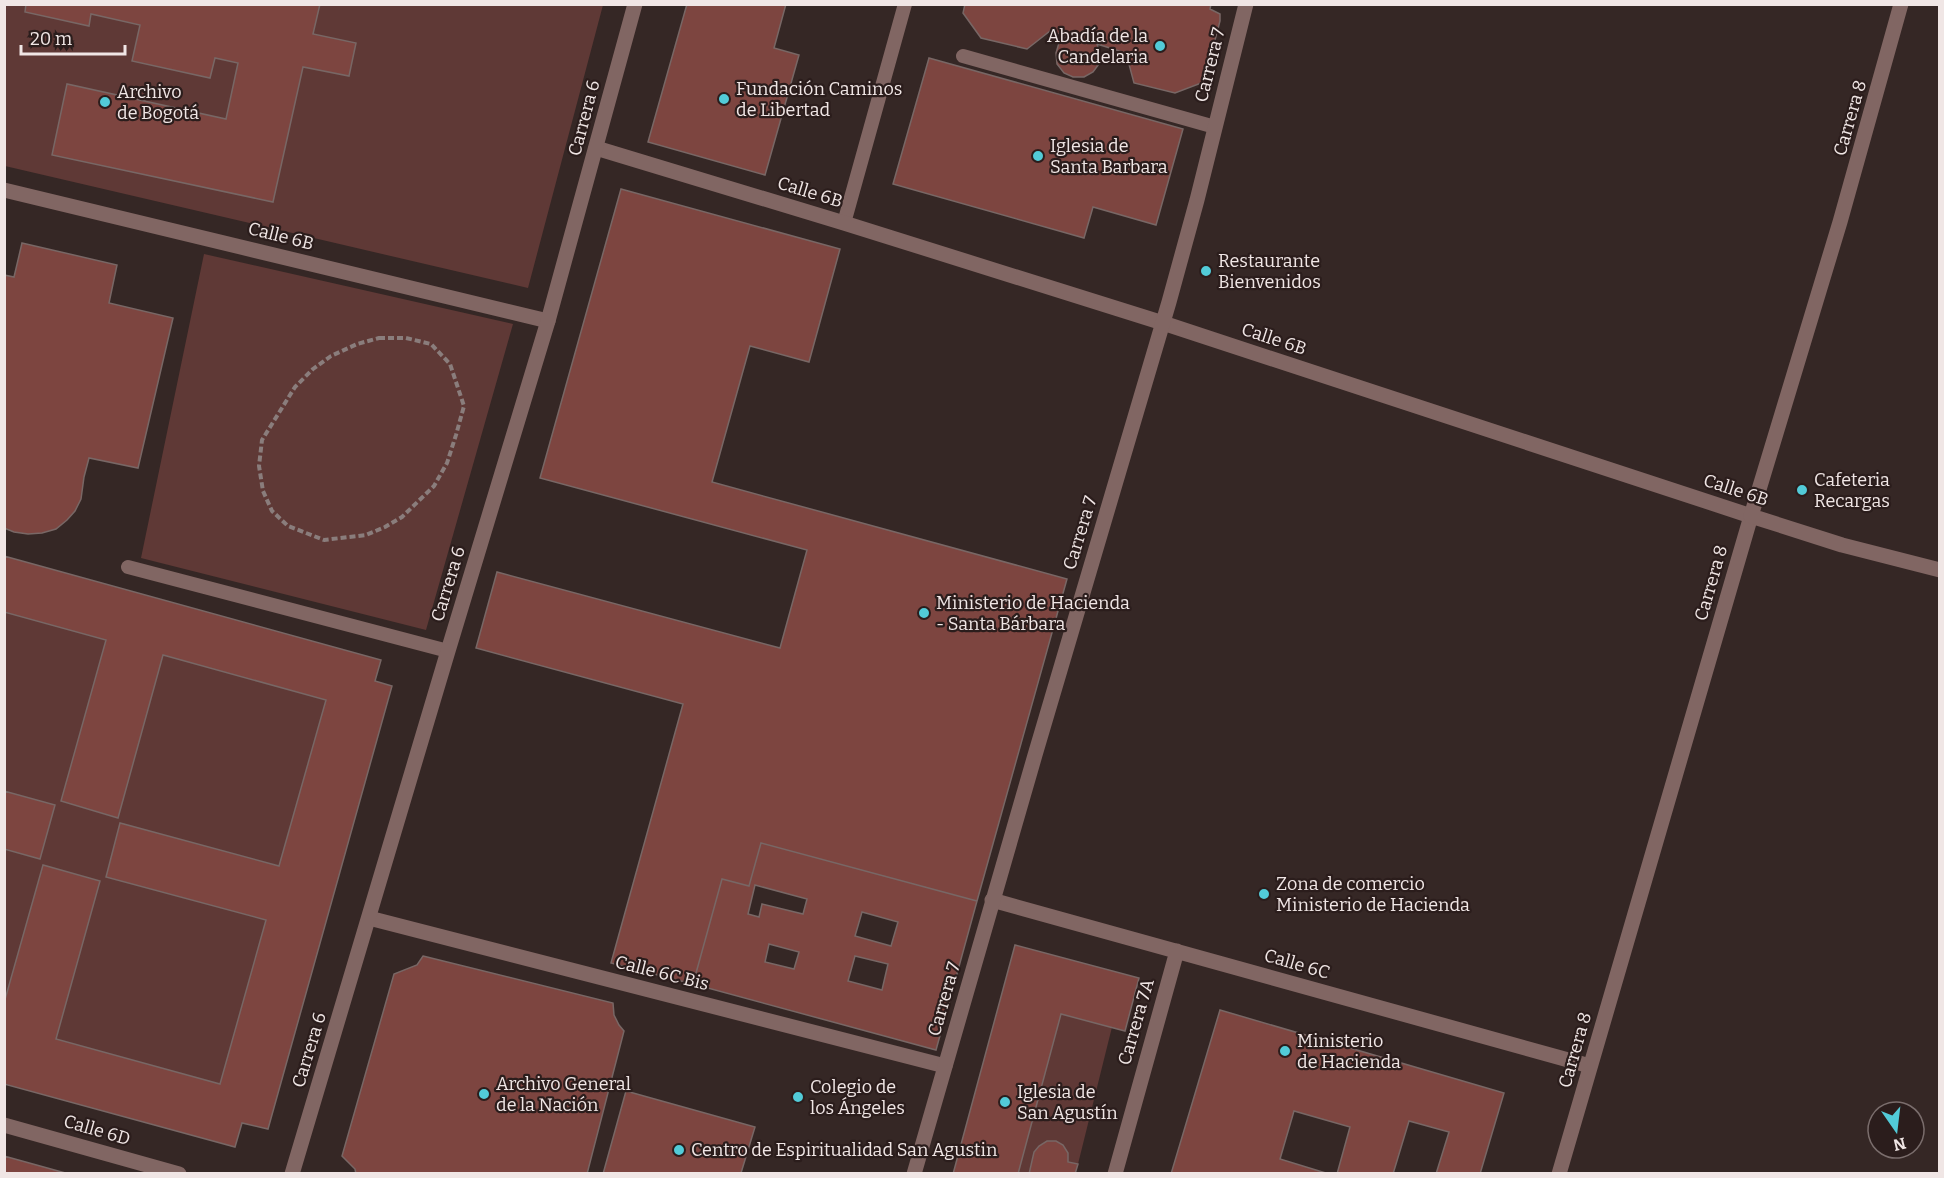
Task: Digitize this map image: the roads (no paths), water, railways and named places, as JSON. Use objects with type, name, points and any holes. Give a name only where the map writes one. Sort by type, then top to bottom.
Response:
[{"type":"street","name":"Carrera 6","points":[[292,1173],[548,321],[636,4]]},
{"type":"street","name":"Carrera 7","points":[[914,1173],[992,900],[1163,323],[1197,200],[1245,4]]},
{"type":"street","name":"Carrera 8","points":[[1559,1173],[1859,155],[1901,4]]},
{"type":"street","name":"Calle 6B","points":[[596,148],[844,222],[1163,323],[1842,545],[1940,570]]},
{"type":"street","name":"Calle 6B","points":[[4,190],[548,321]]},
{"type":"street","name":"Calle 6C","points":[[992,900],[1590,1066]]},
{"type":"street","name":"Calle 6C Bis","points":[[369,918],[945,1066]]},
{"type":"street","name":"Carrera 7A","points":[[1115,1173],[1177,951]]},
{"type":"street","name":"Calle 6D","points":[[4,1125],[179,1173]]},
{"type":"lane","points":[[844,222],[905,4]]},
{"type":"lane","points":[[963,56],[1215,127]]},
{"type":"lane","points":[[128,567],[448,651]]},
{"type":"place","name":"Abadía de la Candelaria","points":[[1160,46]]},
{"type":"place","name":"Fundación Caminos de Libertad","points":[[724,99]]},
{"type":"place","name":"Archivo de Bogotá","points":[[105,102]]},
{"type":"place","name":"Iglesia de Santa Barbara","points":[[1038,156]]},
{"type":"place","name":"Restaurante Bienvenidos","points":[[1206,271]]},
{"type":"place","name":"Cafeteria Recargas","points":[[1802,490]]},
{"type":"place","name":"Ministerio de Hacienda - Santa Bárbara","points":[[924,613]]},
{"type":"place","name":"Zona de comercio Ministerio de Hacienda","points":[[1264,894]]},
{"type":"place","name":"Ministerio de Hacienda","points":[[1285,1051]]},
{"type":"place","name":"Archivo General de la Nación","points":[[484,1094]]},
{"type":"place","name":"Colegio de los Ángeles","points":[[798,1097]]},
{"type":"place","name":"Iglesia de San Agustín","points":[[1005,1102]]},
{"type":"place","name":"Centro de Espiritualidad San Agustin","points":[[679,1150]]}]
